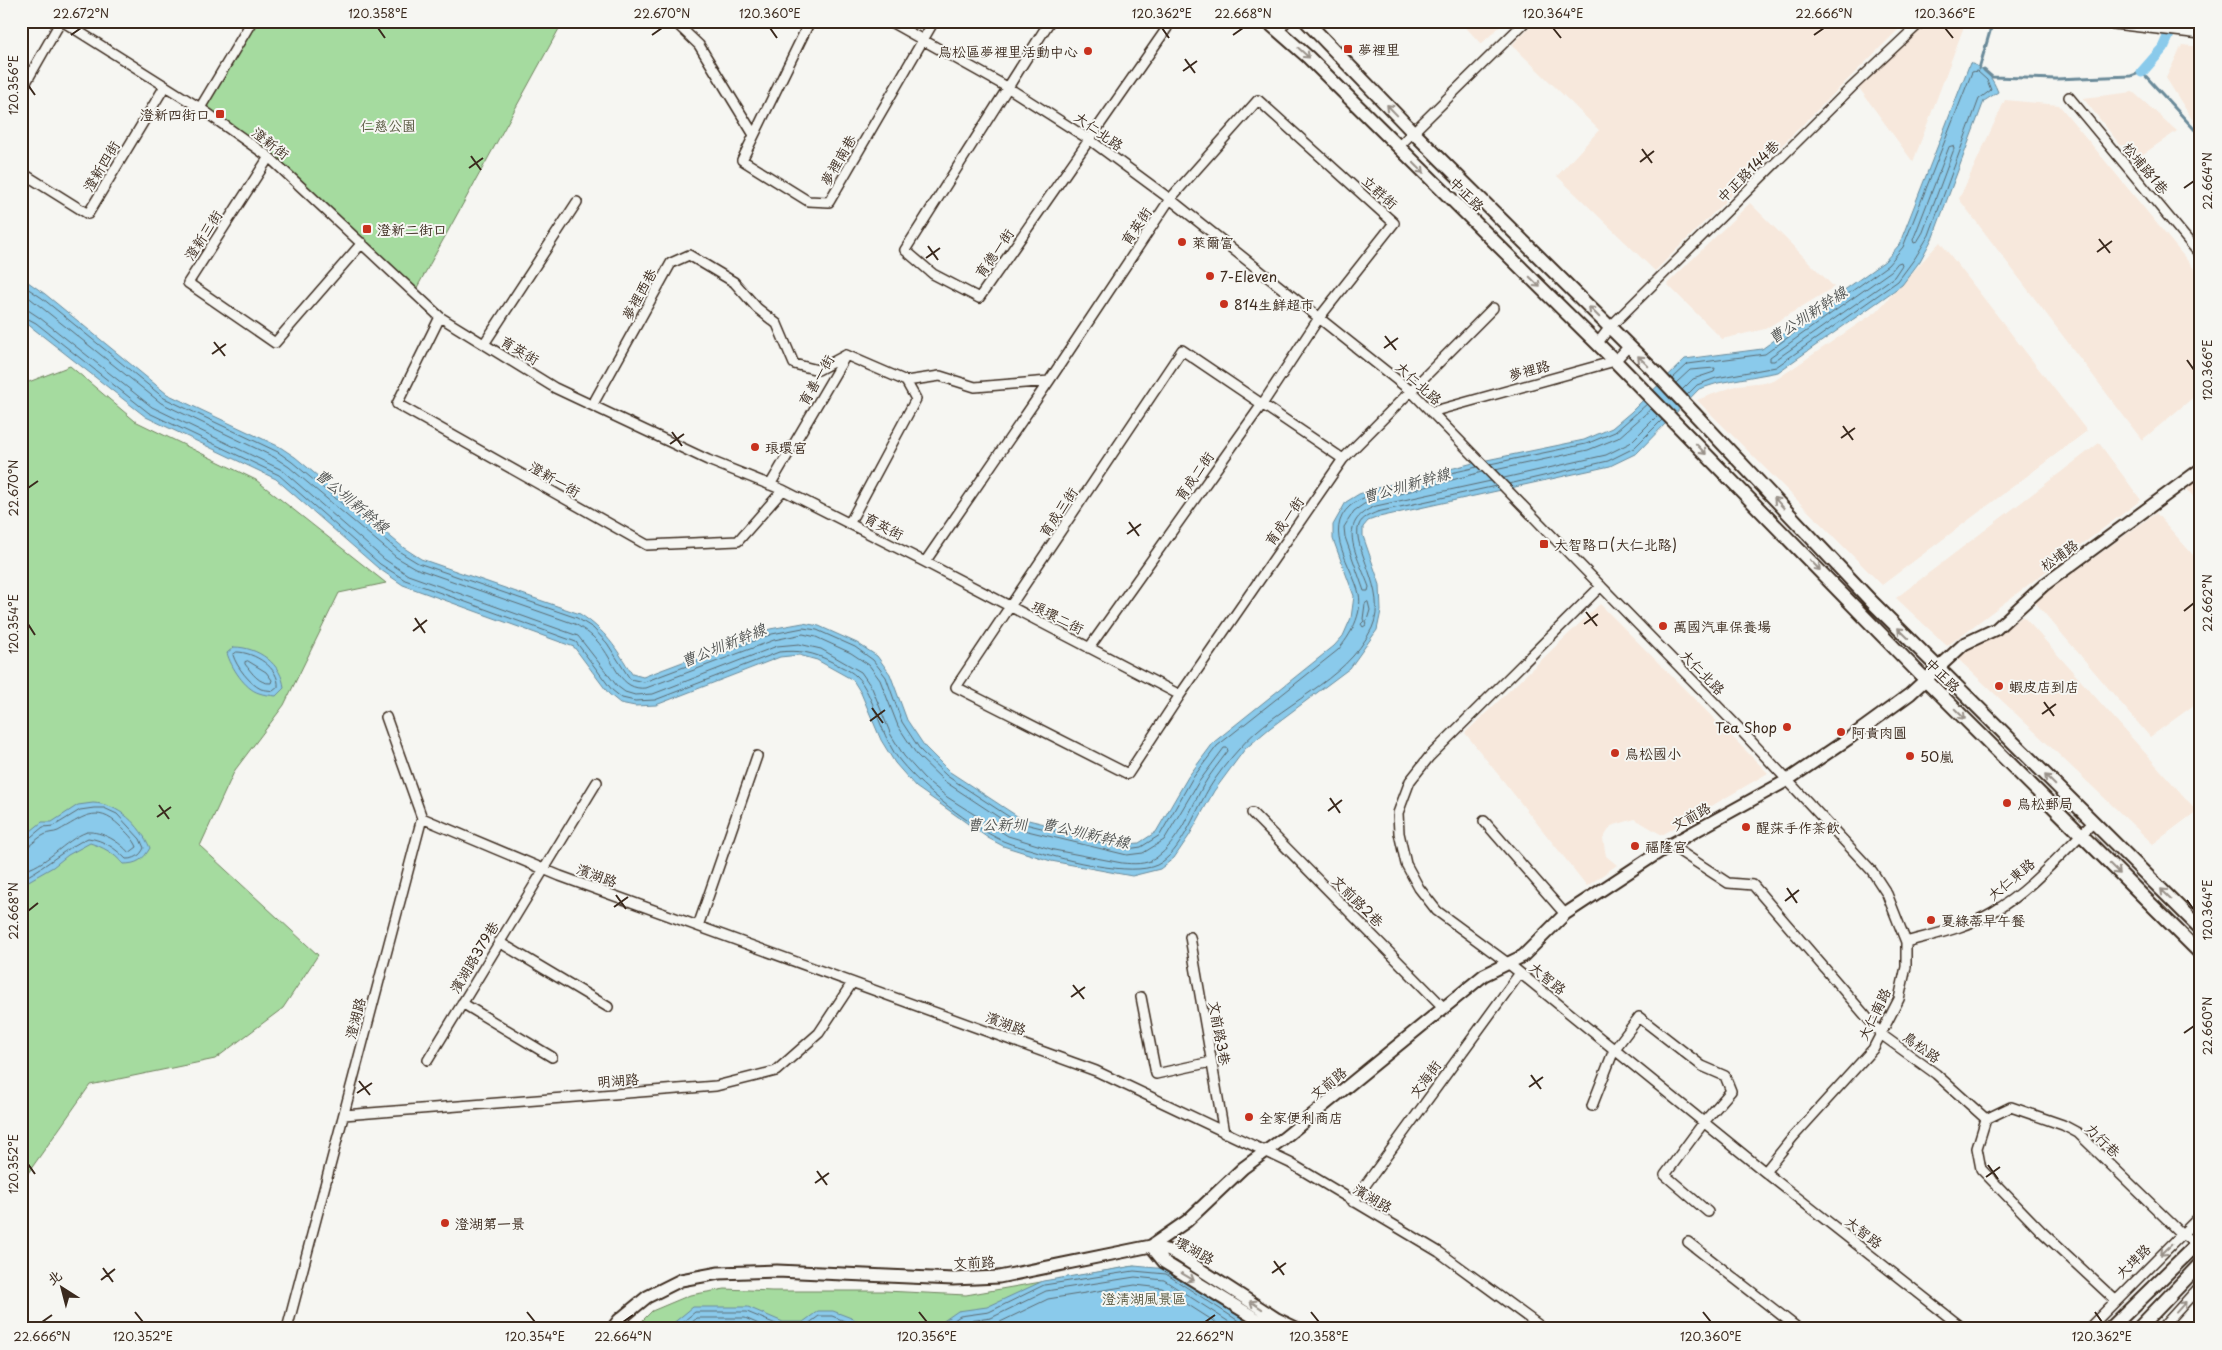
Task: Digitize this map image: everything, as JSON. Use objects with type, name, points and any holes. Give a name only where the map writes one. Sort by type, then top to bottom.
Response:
[{"type":"main road","name":"中正路","points":[[1267,21],[1308,57],[1615,361],[1926,680],[2201,954]]},
{"type":"main road","name":"中正路","points":[[1306,21],[1413,132],[1658,375],[1871,601],[2201,928]]},
{"type":"main road","points":[[2110,1329],[2199,1244]]},
{"type":"main road","points":[[2138,1329],[2201,1263]]},
{"type":"street","name":"澄新街","points":[[61,21],[200,108],[269,157],[440,317]]},
{"type":"street","points":[[21,92],[61,21]]},
{"type":"street","points":[[200,108],[252,21]]},
{"type":"street","points":[[674,21],[699,45],[754,135]]},
{"type":"street","name":"夢裡南巷","points":[[810,21],[742,160],[808,202],[830,202],[924,40]]},
{"type":"street","name":"大仁北路","points":[[889,21],[1007,86],[1090,140],[1170,200],[1412,392],[1735,724],[1786,781]]},
{"type":"street","points":[[924,40],[934,21]]},
{"type":"street","points":[[1007,86],[1050,21]]},
{"type":"street","points":[[1090,140],[1167,28],[1168,21]]},
{"type":"street","points":[[1278,31],[1287,21]]},
{"type":"street","points":[[1398,147],[1526,21]]},
{"type":"street","name":"中正路144巷","points":[[1597,344],[1610,327],[1852,87],[1922,21]]},
{"type":"street","points":[[2088,21],[2155,26],[2201,34]]},
{"type":"street","name":"澄新四街","points":[[21,172],[88,214],[165,86]]},
{"type":"street","name":"育德一街","points":[[1007,86],[905,250],[933,274],[979,298],[1090,140]]},
{"type":"street","name":"松埔路1巷","points":[[2069,97],[2201,256]]},
{"type":"street","name":"育英街","points":[[440,317],[555,388],[708,460],[783,490],[925,562],[1170,200],[1258,100]]},
{"type":"street","name":"立群街","points":[[1258,100],[1394,223],[1319,318]]},
{"type":"street","name":"澄新三街","points":[[269,157],[188,283],[275,343],[362,243]]},
{"type":"street","points":[[484,344],[578,202]]},
{"type":"street","name":"夢裡西巷","points":[[592,404],[672,263],[690,255],[734,282],[757,308],[777,324],[794,364],[818,370],[846,355]]},
{"type":"street","name":"育成一街","points":[[1128,774],[1180,695],[1344,459],[1493,308]]},
{"type":"street","name":"澄新一街","points":[[440,317],[396,404],[647,545],[738,541],[783,490]]},
{"type":"street","name":"育成二街","points":[[1090,648],[1263,403],[1319,318]]},
{"type":"street","points":[[1615,361],[1629,346]]},
{"type":"street","name":"育成三街","points":[[1128,774],[956,687],[1011,608],[1182,350],[1263,403]]},
{"type":"street","name":"育善一街","points":[[770,485],[846,355],[906,381]]},
{"type":"street","name":"夢裡路","points":[[1431,412],[1615,361]]},
{"type":"street","points":[[849,524],[916,399],[906,381],[940,376],[975,387],[1049,381]]},
{"type":"street","points":[[1263,403],[1344,459]]},
{"type":"street","name":"松埔路","points":[[1939,667],[1964,644],[1996,629],[2044,585],[2201,470]]},
{"type":"street","name":"琅環二街","points":[[925,562],[1180,695]]},
{"type":"street","name":"大智路","points":[[1601,586],[1429,757],[1410,781],[1398,813],[1399,833],[1406,864],[1419,888],[1437,911],[1509,964],[1765,1172],[1964,1329]]},
{"type":"street","name":"文前路","points":[[612,1329],[619,1320],[647,1297],[680,1280],[719,1273],[777,1271],[953,1279],[998,1277],[1151,1246],[1188,1220],[1243,1168],[1484,975],[1523,956],[1565,914],[1670,844],[1786,781],[1886,711],[1926,680],[1939,667]]},
{"type":"street","points":[[386,717],[422,818]]},
{"type":"street","points":[[698,926],[757,756]]},
{"type":"street","name":"大仁南路","points":[[1765,1172],[1793,1137],[1873,1049],[1882,1035],[1899,999],[1906,967],[1906,942],[1887,894],[1872,871],[1786,781]]},
{"type":"street","name":"濱湖路379巷","points":[[428,1060],[597,782]]},
{"type":"street","name":"文前路2巷","points":[[1252,814],[1444,1008]]},
{"type":"street","name":"濱湖路","points":[[422,818],[543,869],[1096,1071],[1290,1163],[1439,1252],[1544,1329]]},
{"type":"street","name":"澄湖路","points":[[286,1329],[422,818]]},
{"type":"street","points":[[1484,821],[1565,914]]},
{"type":"street","name":"大仁東路","points":[[1906,942],[1964,926],[1992,913],[2018,894],[2093,823]]},
{"type":"street","name":"鳥松路","points":[[1670,844],[1728,883],[1752,885],[1882,1035],[1936,1074],[1986,1119]]},
{"type":"street","name":"文前路3巷","points":[[1190,937],[1224,1133]]},
{"type":"street","points":[[499,942],[608,1007]]},
{"type":"street","name":"文海街","points":[[1353,1202],[1520,973]]},
{"type":"street","name":"明湖路","points":[[344,1115],[716,1086],[776,1071],[819,1034],[852,983]]},
{"type":"street","points":[[1141,997],[1156,1074],[1211,1062]]},
{"type":"street","points":[[462,1003],[552,1057]]},
{"type":"street","points":[[1592,1106],[1614,1050],[1639,1017],[1702,1066],[1725,1076],[1731,1091],[1704,1122],[1664,1175],[1708,1212]]},
{"type":"street","name":"力行巷","points":[[1986,1119],[2011,1107],[2078,1133],[2182,1234],[2199,1244]]},
{"type":"street","points":[[1986,1119],[1977,1148],[1981,1169],[2114,1300]]},
{"type":"street","name":"大埤路","points":[[2088,1329],[2114,1300],[2201,1215]]},
{"type":"street","points":[[1688,1242],[1799,1329]]},
{"type":"street","name":"環湖路","points":[[1151,1246],[1164,1262],[1273,1329]]},
{"type":"street","name":"環湖路","points":[[1151,1246],[1178,1255],[1277,1319],[1298,1329]]},
{"type":"street","points":[[2161,1329],[2201,1285]]},
{"type":"shaded area","points":[[1460,21],[1506,21],[1481,44]]},
{"type":"shaded area","points":[[1535,21],[1907,21],[1655,271],[1557,176],[1599,130],[1512,45]]},
{"type":"shaded area","points":[[1926,21],[1966,21],[1913,162],[1859,88]]},
{"type":"shaded area","points":[[2182,45],[2201,47],[2201,124],[2195,124],[2166,78]]},
{"type":"shaded area","points":[[2133,92],[2177,131],[2133,161],[2083,98]]},
{"type":"shaded area","points":[[2005,100],[2059,105],[2201,277],[2201,314],[2195,319],[2201,327],[2201,391],[2142,440],[1959,199]]},
{"type":"shaded area","points":[[1750,203],[1834,287],[1765,329],[1722,339],[1667,284]]},
{"type":"shaded area","points":[[1940,242],[2087,431],[1882,585],[1697,400],[1738,385],[1774,381],[1877,311]]},
{"type":"shaded area","points":[[2099,443],[2141,500],[1947,646],[1896,598]]},
{"type":"shaded area","points":[[2201,477],[2201,506],[2186,488]]},
{"type":"shaded area","points":[[2156,513],[2201,564],[2201,700],[2150,737],[2034,601]]},
{"type":"shaded area","name":"鳥松國小","points":[[1600,604],[1768,773],[1662,835],[1635,819],[1611,826],[1603,839],[1606,856],[1617,865],[1587,886],[1465,733]]},
{"type":"shaded area","points":[[2023,616],[2197,811],[2153,844],[1958,659],[1974,645],[1996,636]]},
{"type":"green space","name":"仁慈公園","points":[[252,21],[549,21],[560,27],[414,293],[269,157],[200,108]]},
{"type":"green space","points":[[70,366],[135,421],[256,480],[386,583],[339,593],[284,705],[235,770],[200,846],[318,955],[283,1008],[215,1059],[90,1085],[21,1183],[21,385]]},
{"type":"green space","name":"澄清湖風景區","points":[[1134,1266],[1261,1329],[634,1329],[652,1311],[690,1295],[725,1289],[885,1291],[966,1295]]},
{"type":"water","name":"曹公新圳","points":[[1970,63],[1988,74],[1998,92],[1984,101],[1933,237],[1920,261],[1902,285],[1778,372],[1718,383],[1699,389],[1637,453],[1610,466],[1368,521],[1363,527],[1363,536],[1380,585],[1381,611],[1377,630],[1350,668],[1245,749],[1214,791],[1189,836],[1174,858],[1160,869],[1132,876],[1051,861],[1003,846],[988,838],[916,787],[895,763],[881,740],[861,693],[853,680],[817,660],[799,655],[780,657],[656,705],[635,706],[620,703],[609,694],[574,647],[403,585],[378,568],[276,479],[146,417],[21,319],[21,277],[45,294],[167,394],[280,447],[295,457],[404,548],[421,559],[580,614],[597,627],[610,641],[632,674],[643,677],[770,629],[803,623],[819,626],[857,643],[877,656],[890,674],[907,720],[925,747],[950,772],[1020,818],[1128,844],[1139,843],[1156,832],[1188,777],[1214,742],[1334,646],[1343,636],[1351,618],[1354,596],[1333,539],[1333,525],[1346,502],[1359,494],[1381,487],[1477,462],[1584,440],[1612,428],[1685,359],[1762,349],[1885,261],[1899,245]]},
{"type":"water","points":[[234,647],[252,650],[267,658],[279,671],[284,688],[276,696],[261,694],[249,687],[239,677],[229,659],[227,653]]},
{"type":"water","points":[[93,803],[111,807],[128,817],[141,831],[150,848],[145,856],[136,862],[123,864],[108,851],[90,843],[25,883],[21,881],[21,839],[42,822],[52,822],[78,805]]},
{"type":"water","points":[[1134,1266],[1168,1269],[1261,1329],[932,1329],[958,1311],[987,1307],[1043,1281]]},
{"type":"water","points":[[693,1307],[748,1307],[783,1322],[803,1322],[818,1311],[833,1311],[872,1326],[901,1329],[666,1329]]},
{"type":"waterway","points":[[1979,69],[1993,21]]},
{"type":"waterway","name":"曹公圳新幹線","points":[[2142,72],[2163,48],[2175,21]]},
{"type":"waterway","points":[[1984,70],[1992,77],[2056,79],[2131,76],[2142,72],[2195,130],[2201,130]]},
{"type":"place","name":"夢裡里","points":[[1348,49]]},
{"type":"place","name":"鳥松區夢裡里活動中心","points":[[1088,51]]},
{"type":"place","name":"澄新四街口","points":[[220,114]]},
{"type":"place","name":"澄新二街口","points":[[367,229]]},
{"type":"place","name":"萊爾富","points":[[1182,242]]},
{"type":"place","name":"7-Eleven","points":[[1210,276]]},
{"type":"place","name":"814生鮮超市","points":[[1224,304]]},
{"type":"place","name":"琅環宮","points":[[755,447]]},
{"type":"place","name":"大智路口(大仁北路)","points":[[1544,544]]},
{"type":"place","name":"萬國汽車保養場","points":[[1663,626]]},
{"type":"place","name":"蝦皮店到店","points":[[1999,686]]},
{"type":"place","name":"Tea Shop","points":[[1787,727]]},
{"type":"place","name":"阿貴肉圓","points":[[1841,732]]},
{"type":"place","name":"鳥松國小","points":[[1615,753]]},
{"type":"place","name":"50嵐","points":[[1910,756]]},
{"type":"place","name":"鳥松郵局","points":[[2007,803]]},
{"type":"place","name":"醒莯手作茶飲","points":[[1746,827]]},
{"type":"place","name":"福隆宮","points":[[1635,846]]},
{"type":"place","name":"夏綠蒂早午餐","points":[[1931,920]]},
{"type":"place","name":"全家便利商店","points":[[1249,1117]]},
{"type":"place","name":"澄湖第一景","points":[[445,1223]]}]
